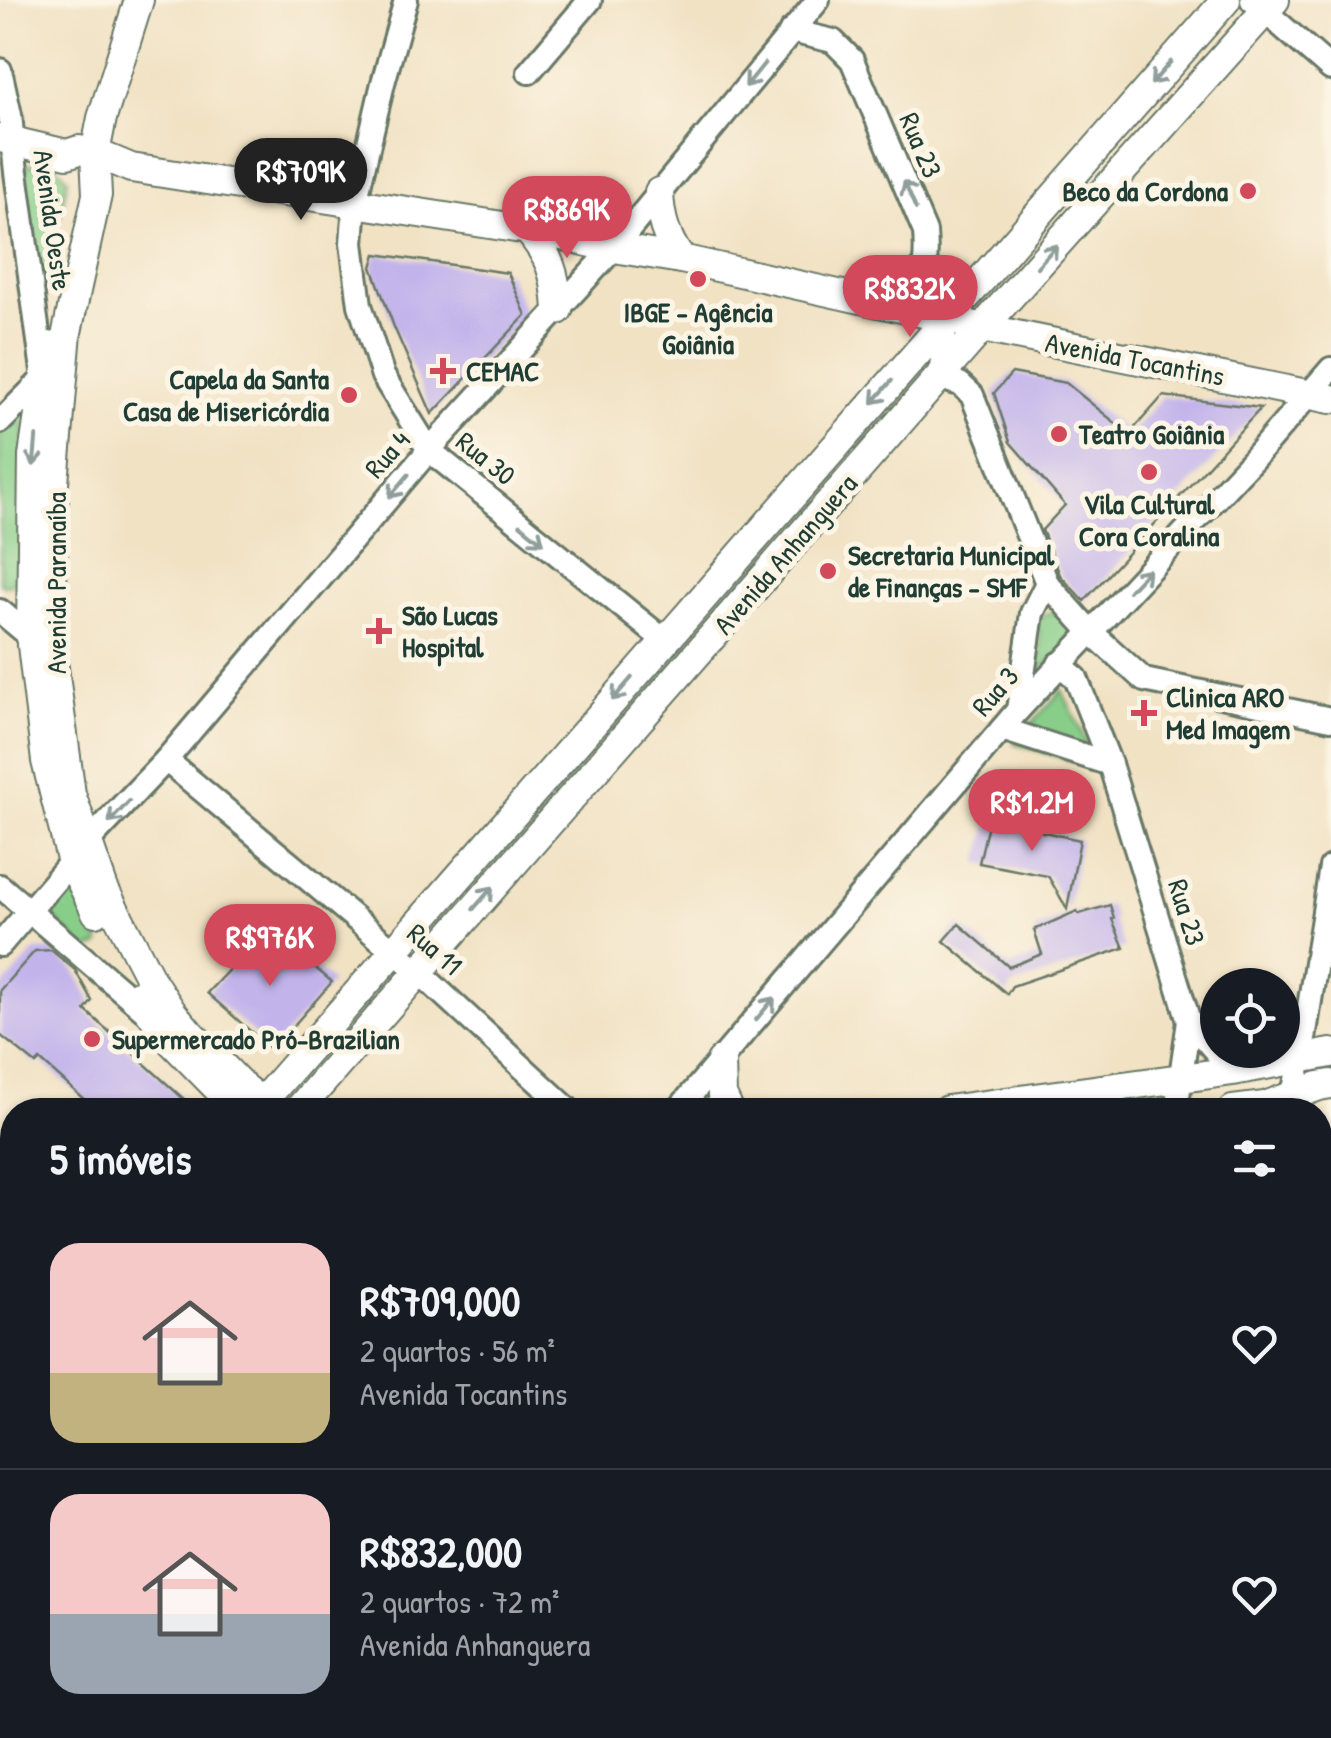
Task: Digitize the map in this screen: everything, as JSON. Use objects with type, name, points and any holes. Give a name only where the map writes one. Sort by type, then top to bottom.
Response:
[{"type":"main road","name":"Avenida Paranaíba","points":[[119,0],[44,378],[34,456],[31,637],[46,761],[132,982],[151,1015],[178,1049],[244,1098]]},
{"type":"main road","name":"Avenida Paranaíba","points":[[139,0],[102,118],[87,152],[98,185],[67,332],[54,484],[51,646],[80,853],[104,889],[164,1002],[248,1098]]},
{"type":"main road","name":"Avenida Anhanguera","points":[[266,1098],[1226,0]]},
{"type":"main road","name":"Avenida Anhanguera","points":[[308,1098],[1264,4]]},
{"type":"main road","name":"Avenida Tocantins","points":[[6,139],[67,154],[87,152],[131,168],[527,229],[982,328],[1320,396]]},
{"type":"main road","points":[[659,192],[664,228],[681,260]]},
{"type":"main road","points":[[527,229],[546,252],[556,280],[558,310]]},
{"type":"main road","points":[[1034,1098],[1331,1054]]},
{"type":"main road","points":[[720,1061],[723,1098]]},
{"type":"main road","points":[[1299,1098],[1318,1086],[1331,1084]]},
{"type":"street","name":"Rua 30","points":[[406,0],[382,83],[355,203],[352,243],[360,305],[382,376],[430,450],[665,641]]},
{"type":"street","points":[[529,72],[590,0]]},
{"type":"street","name":"Rua 4","points":[[0,946],[166,760],[430,450],[614,248],[818,0]]},
{"type":"street","points":[[1264,4],[1331,69]]},
{"type":"street","name":"Rua 23","points":[[791,31],[832,41],[852,60],[926,232],[927,260],[918,284],[906,297],[887,306]]},
{"type":"street","name":"Avenida Oeste","points":[[0,70],[9,108],[6,139],[44,378]]},
{"type":"street","points":[[946,318],[940,378],[960,384],[972,396],[1047,583],[1090,631],[1144,680],[1331,719]]},
{"type":"street","name":"Rua 3","points":[[688,1098],[1059,664],[1253,460],[1320,396],[1331,368]]},
{"type":"street","points":[[0,422],[44,378]]},
{"type":"street","points":[[1018,710],[1032,613],[1047,583]]},
{"type":"street","points":[[0,612],[31,637]]},
{"type":"street","name":"Rua 23","points":[[1059,664],[1076,678],[1110,764],[1189,1021],[1233,1071]]},
{"type":"street","points":[[1002,730],[1110,764]]},
{"type":"street","name":"Rua 11","points":[[166,760],[418,972],[556,1098]]},
{"type":"street","points":[[1291,1098],[1331,867]]},
{"type":"street","points":[[0,886],[151,1015]]},
{"type":"street","name":"Rua 23","points":[[1178,1098],[1189,1021]]},
{"type":"green space","points":[[44,162],[57,167],[68,178],[40,306],[24,166]]},
{"type":"green space","points":[[24,403],[25,573],[10,585],[0,584],[0,425]]},
{"type":"green space","points":[[1059,612],[1073,623],[1072,641],[1028,683],[1041,653],[1037,620]]},
{"type":"green space","points":[[1062,690],[1099,769],[1014,743]]},
{"type":"green space","points":[[70,894],[78,898],[99,946],[86,950],[51,916],[57,902]]},
{"type":"building","name":"CEMAC","points":[[376,254],[508,273],[526,315],[432,414],[372,267]]},
{"type":"building","name":"Vila Cultural Cora Coralina","points":[[1012,373],[1066,383],[1129,434],[1163,396],[1261,408],[1084,601],[1060,575],[1042,530],[1065,505],[1010,442],[994,393]]},
{"type":"building","points":[[989,820],[1080,840],[1067,909],[1048,876],[979,863]]},
{"type":"building","points":[[1110,905],[1124,948],[1012,986],[1007,994],[944,941],[959,924],[1009,967],[1042,954],[1034,930],[1077,911],[1079,914]]},
{"type":"building","points":[[268,928],[332,982],[272,1050],[207,993]]},
{"type":"building","points":[[51,950],[75,970],[92,1001],[85,1010],[183,1098],[83,1098],[40,1060],[36,1064],[0,1035],[0,990],[35,951]]},
{"type":"place","name":"Beco da Cordona","points":[[1248,191]]},
{"type":"place","name":"IBGE - Agência Goiânia","points":[[698,279]]},
{"type":"place","name":"CEMAC","points":[[443,371]]},
{"type":"place","name":"Capela da Santa Casa de Misericórdia","points":[[349,395]]},
{"type":"place","name":"Teatro Goiânia","points":[[1059,434]]},
{"type":"place","name":"Vila Cultural Cora Coralina","points":[[1149,472]]},
{"type":"place","name":"Secretaria Municipal de Finanças - SMF","points":[[828,571]]},
{"type":"place","name":"São Lucas Hospital","points":[[379,631]]},
{"type":"place","name":"Clinica ARO Med Imagem","points":[[1144,713]]},
{"type":"place","name":"Supermercado Pró-Brazilian","points":[[92,1039]]}]
